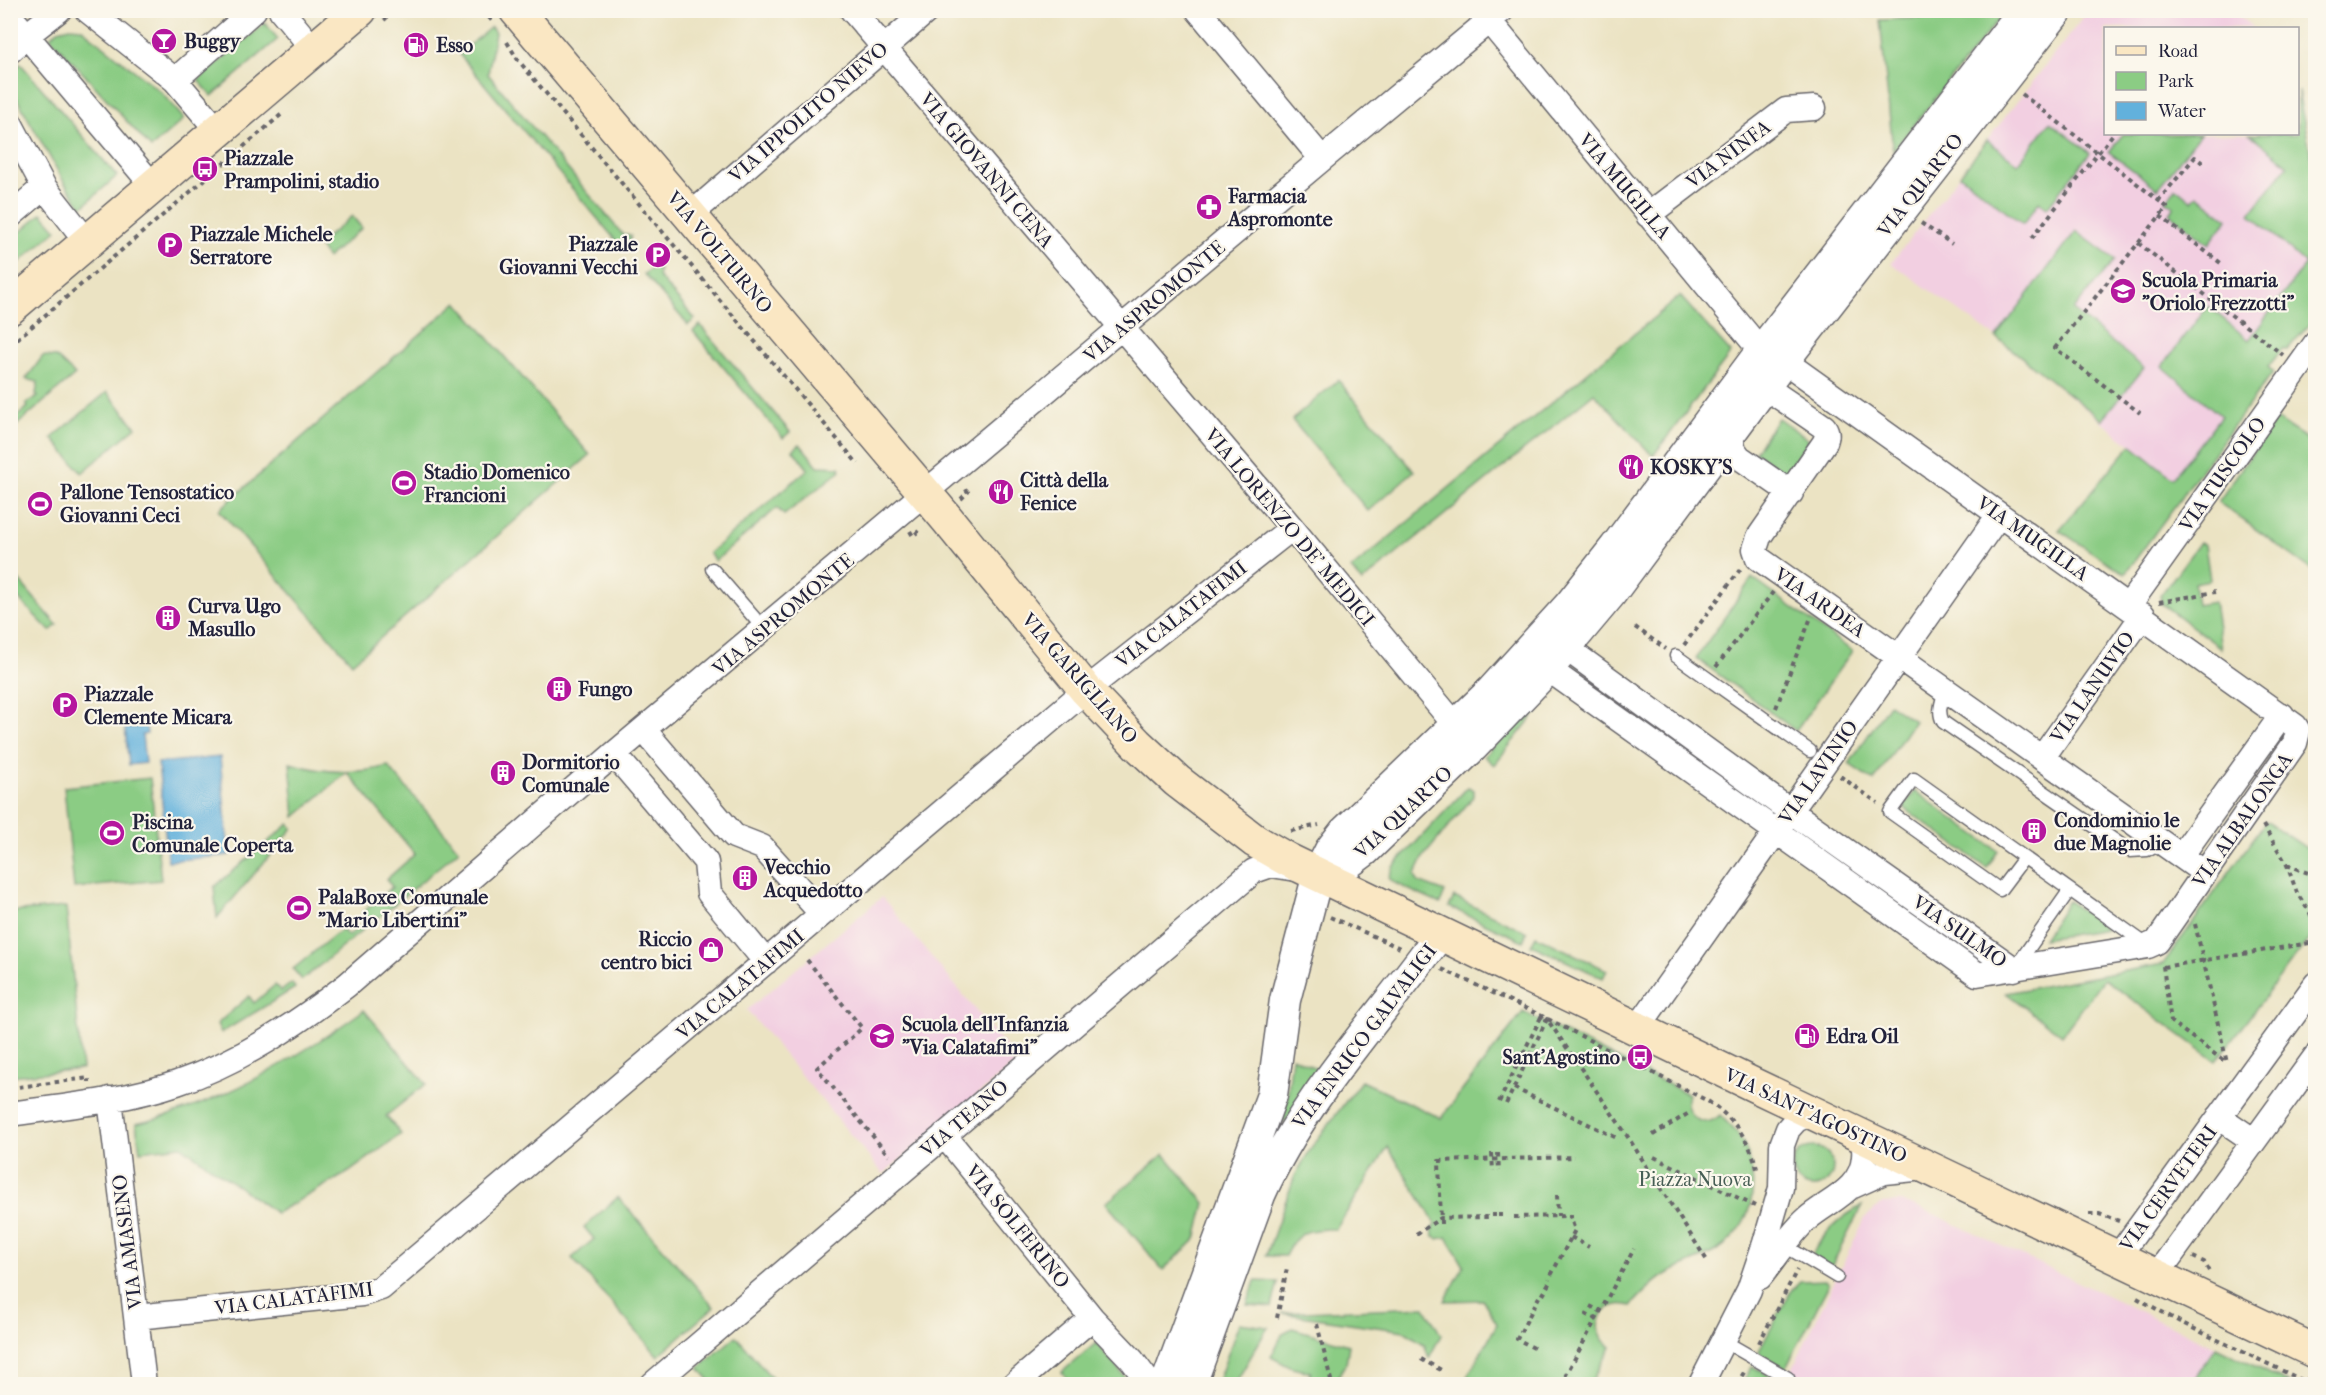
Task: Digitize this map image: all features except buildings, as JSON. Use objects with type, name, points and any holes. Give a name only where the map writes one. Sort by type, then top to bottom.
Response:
[{"type":"main road","points":[[14,297],[88,243],[314,50],[373,14]]},
{"type":"main road","name":"VIA VOLTURNO","points":[[503,21],[688,216],[926,494]]},
{"type":"main road","name":"VIA GARIGLIANO","points":[[926,494],[1086,690],[1137,744],[1255,856],[1287,860],[1318,874]]},
{"type":"main road","name":"VIA SANT'AGOSTINO","points":[[1318,874],[1812,1113],[2156,1276],[2308,1374]]},
{"type":"street","points":[[19,43],[60,10]]},
{"type":"street","points":[[87,10],[175,80],[219,132]]},
{"type":"street","points":[[175,80],[254,10]]},
{"type":"street","points":[[281,10],[314,50]]},
{"type":"street","name":"VIA GIOVANNI CENA","points":[[852,10],[1121,329]]},
{"type":"street","name":"VIA IPPOLITO NIEVO","points":[[688,216],[928,10]]},
{"type":"street","points":[[1198,10],[1322,159]]},
{"type":"street","name":"VIA QUARTO","points":[[1318,874],[1345,866],[1365,851],[1465,736],[1547,650],[1611,594],[1765,387],[1772,356],[2024,10]]},
{"type":"street","name":"VIA QUARTO","points":[[1547,650],[1615,547],[1772,356],[1900,209],[2058,10]]},
{"type":"street","name":"VIA ASPROMONTE","points":[[10,1114],[111,1099],[176,1083],[210,1071],[267,1041],[308,1015],[348,985],[614,754],[926,494],[1490,14]]},
{"type":"street","name":"VIA MUGILLA","points":[[1490,14],[1648,215],[1772,356],[1999,515],[2141,608],[2282,715]]},
{"type":"street","points":[[10,16],[19,43],[154,187]]},
{"type":"street","name":"VIA NINFA","points":[[1648,215],[1786,110],[1814,108]]},
{"type":"street","points":[[10,123],[44,187],[88,243]]},
{"type":"street","points":[[10,216],[44,187]]},
{"type":"street","name":"VIA LORENZO DE' MEDICI","points":[[1121,329],[1292,528],[1465,736]]},
{"type":"street","name":"VIA TUSCOLO","points":[[2141,608],[2316,344]]},
{"type":"street","points":[[1755,549],[1760,537],[1826,442],[1827,432],[1824,427],[1765,387]]},
{"type":"street","points":[[1730,435],[1734,450],[1739,457],[1791,493]]},
{"type":"street","name":"VIA LAVINIO","points":[[1637,1029],[1999,515]]},
{"type":"street","name":"VIA CALATAFIMI","points":[[136,1317],[362,1294],[381,1288],[1086,690],[1292,528]]},
{"type":"street","name":"VIA ARDEA","points":[[1755,549],[1758,558],[1945,690],[2034,769],[2161,842],[2205,873]]},
{"type":"street","name":"VIA LANUVIO","points":[[2034,769],[2141,608]]},
{"type":"street","name":"VIA SULMO","points":[[1547,650],[1783,821],[2014,969]]},
{"type":"street","name":"VIA ALBALONGA","points":[[2155,953],[2157,942],[2295,743],[2298,731],[2291,721],[2282,715],[2181,856]]},
{"type":"street","points":[[644,730],[734,836],[762,847],[822,914]]},
{"type":"street","points":[[614,754],[706,862],[709,893],[766,962]]},
{"type":"street","name":"VIA TEANO","points":[[653,1384],[944,1135],[1255,856]]},
{"type":"street","name":"VIA ENRICO GALVALIGI","points":[[1177,1377],[1272,1095],[1285,1000],[1318,874]]},
{"type":"street","name":"VIA ENRICO GALVALIGI","points":[[1177,1377],[1273,1165],[1304,1114],[1440,934]]},
{"type":"street","points":[[2014,969],[2155,953]]},
{"type":"street","name":"VIA CERVETERI","points":[[2117,1258],[2316,984]]},
{"type":"street","points":[[2156,1276],[2316,1056]]},
{"type":"street","points":[[1701,1384],[1749,1290],[1781,1188],[1780,1130],[1773,1110],[1754,1085]]},
{"type":"street","name":"VIA AMASENO","points":[[111,1099],[144,1384]]},
{"type":"street","name":"VIA CERVETERI","points":[[2223,1112],[2258,1136]]},
{"type":"street","points":[[1782,1144],[1791,1124],[1812,1113]]},
{"type":"street","name":"VIA ENRICO GALVALIGI","points":[[1262,1126],[1289,1139]]},
{"type":"street","points":[[1853,1186],[1862,1172],[1865,1151],[1862,1140],[1854,1133]]},
{"type":"street","name":"VIA SOLFERINO","points":[[944,1135],[1092,1318],[1150,1384]]},
{"type":"street","points":[[1749,1290],[1795,1251],[1806,1220],[1853,1186],[1884,1172],[1914,1168],[1935,1171]]},
{"type":"street","points":[[1015,1384],[1092,1318]]},
{"type":"street","points":[[1131,1360],[1150,1364],[1177,1377]]},
{"type":"lane","points":[[712,569],[764,629]]},
{"type":"lane","name":"VIA LAVINIO","points":[[1676,656],[1810,751]]},
{"type":"lane","points":[[2024,858],[2000,890],[1890,812],[1914,779],[2024,858],[2155,953]]},
{"type":"lane","points":[[2014,969],[2069,891]]},
{"type":"lane","points":[[1795,1251],[1837,1277]]},
{"type":"lane","points":[[1722,1340],[1788,1378]]},
{"type":"path","points":[[373,14],[395,10]]},
{"type":"path","points":[[483,10],[503,21],[518,60],[858,464]]},
{"type":"path","points":[[2002,79],[2167,207],[2055,348],[2140,412]]},
{"type":"path","points":[[10,345],[288,108]]},
{"type":"path","points":[[2032,238],[2112,135]]},
{"type":"path","points":[[2158,201],[2195,157],[2204,164]]},
{"type":"path","points":[[1900,209],[1952,244]]},
{"type":"path","points":[[2160,216],[2222,264]]},
{"type":"path","points":[[2138,243],[2286,357]]},
{"type":"path","points":[[1635,627],[1676,656],[1755,549]]},
{"type":"path","points":[[1708,678],[1784,577]]},
{"type":"path","points":[[2141,608],[2215,592]]},
{"type":"path","points":[[1770,723],[1818,601]]},
{"type":"path","points":[[1836,773],[1890,812]]},
{"type":"path","points":[[1288,831],[1308,829],[1329,822]]},
{"type":"path","points":[[2260,822],[2287,865],[2297,893],[2310,913],[2316,928]]},
{"type":"path","points":[[2287,865],[2316,876]]},
{"type":"path","points":[[1321,913],[1408,951]]},
{"type":"path","points":[[2155,953],[2163,967],[2171,1022],[2227,1063],[2193,916]]},
{"type":"path","points":[[2163,967],[2316,942]]},
{"type":"path","points":[[807,960],[862,1028],[817,1068],[896,1163]]},
{"type":"path","points":[[1437,967],[1542,1016],[1690,1090],[1723,1111],[1744,1134],[1755,1157],[1759,1176]]},
{"type":"path","points":[[1499,1102],[1542,1016]]},
{"type":"path","points":[[1506,1104],[1547,1019]]},
{"type":"path","points":[[1547,1019],[1624,1131],[1708,1262]]},
{"type":"path","points":[[10,1088],[89,1078]]},
{"type":"path","points":[[1514,1088],[1617,1138]]},
{"type":"path","points":[[1653,1135],[1689,1113]]},
{"type":"path","points":[[1492,1153],[1493,1171]]},
{"type":"path","points":[[1498,1153],[1499,1171]]},
{"type":"path","points":[[1441,1224],[1439,1161],[1574,1157]]},
{"type":"path","points":[[1654,1157],[1758,1208]]},
{"type":"path","points":[[1557,1195],[1558,1216]]},
{"type":"path","points":[[1416,1234],[1441,1218],[1492,1216]]},
{"type":"path","points":[[1514,1217],[1570,1216],[1575,1230],[1548,1281],[1551,1287]]},
{"type":"path","points":[[1567,1228],[1573,1225]]},
{"type":"path","points":[[1571,1237],[1589,1246]]},
{"type":"path","points":[[1561,1384],[1598,1320],[1634,1249]]},
{"type":"path","points":[[1755,1351],[1795,1251]]},
{"type":"path","points":[[1277,1318],[1287,1268]]},
{"type":"path","points":[[2128,1293],[2180,1322],[2308,1374]]},
{"type":"path","points":[[1534,1348],[1517,1339],[1540,1295],[1547,1295]]},
{"type":"path","points":[[1590,1306],[1602,1312]]},
{"type":"path","points":[[1585,1314],[1598,1320]]},
{"type":"path","points":[[1317,1324],[1332,1384]]},
{"type":"path","points":[[1421,1359],[1443,1371]]},
{"type":"path","points":[[1737,1384],[1748,1364]]},
{"type":"shaded area","name":"Scuola Primaria \"Oriolo Frezzotti\"","points":[[2088,11],[2234,11],[2252,27],[2104,27],[2104,135],[2299,135],[2299,96],[2315,175],[2315,318],[2287,350],[2283,348],[2268,367],[2273,372],[2125,574],[2059,530],[2131,445],[1996,337],[1891,263]]},
{"type":"shaded area","name":"Scuola dell'Infanzia \"Via Calatafimi\"","points":[[882,897],[1018,1061],[883,1174],[747,1010]]},
{"type":"shaded area","points":[[1902,1202],[1923,1209],[2216,1347],[2191,1384],[1785,1384],[1865,1218],[1882,1203]]},
{"type":"green space","points":[[2003,14],[1893,151],[1880,20]]},
{"type":"green space","points":[[265,23],[278,39],[212,96],[198,80]]},
{"type":"green space","points":[[70,27],[81,28],[161,92],[184,119],[151,148],[50,37],[58,30]]},
{"type":"green space","points":[[491,27],[495,33],[488,74],[623,235],[631,236],[629,244],[623,249],[459,54]]},
{"type":"green space","points":[[20,63],[117,176],[82,207],[64,182],[11,88],[12,76]]},
{"type":"green space","points":[[2299,96],[2315,175],[2315,318],[2287,350],[2283,348],[2268,367],[2273,372],[2125,574],[2059,530],[2131,445],[2173,478],[2221,416],[2162,366],[2208,306],[2249,340],[2306,264],[2250,214],[2288,165],[2251,135],[2299,135]]},
{"type":"green space","points":[[2050,122],[2090,153],[2047,208],[2039,202],[2023,224],[1960,175],[1987,140],[2018,164]]},
{"type":"green space","points":[[2122,135],[2199,135],[2158,189],[2109,152]]},
{"type":"green space","points":[[2176,188],[2192,201],[2197,195],[2228,219],[2209,244],[2169,213],[2174,207],[2166,201]]},
{"type":"green space","points":[[42,213],[57,230],[15,266],[11,261],[11,240]]},
{"type":"green space","points":[[352,216],[362,228],[327,258],[318,245]]},
{"type":"green space","points":[[2076,231],[2115,260],[2073,310],[2144,368],[2102,420],[1996,337]]},
{"type":"green space","points":[[652,268],[660,270],[658,276],[695,319],[688,325],[644,274]]},
{"type":"green space","points":[[1680,296],[1731,353],[1653,456],[1594,393],[1362,582],[1351,569]]},
{"type":"green space","name":"Stadio Domenico Francioni","points":[[457,302],[590,455],[352,663],[219,510]]},
{"type":"green space","points":[[700,325],[790,432],[783,438],[693,331]]},
{"type":"green space","points":[[43,356],[56,357],[75,375],[11,430],[11,417],[13,420],[28,407],[26,404],[38,397],[36,394],[38,382],[26,379]]},
{"type":"green space","points":[[1338,380],[1414,471],[1368,511],[1292,420]]},
{"type":"green space","points":[[107,392],[136,427],[82,473],[52,438]]},
{"type":"green space","points":[[1778,418],[1809,440],[1786,474],[1755,452]]},
{"type":"green space","points":[[2276,419],[2315,444],[2315,572],[2218,502]]},
{"type":"green space","points":[[800,444],[818,466],[840,467],[840,471],[784,515],[777,508],[715,561],[709,553],[808,469],[793,450]]},
{"type":"green space","points":[[2200,542],[2205,545],[2210,580],[2194,583],[2197,605],[2214,602],[2221,648],[2162,604],[2160,596]]},
{"type":"green space","points":[[11,571],[57,625],[50,631],[11,591]]},
{"type":"green space","points":[[1752,578],[1852,651],[1796,731],[1696,658]]},
{"type":"green space","points":[[1546,693],[1549,696],[1494,765],[1484,756]]},
{"type":"green space","points":[[1889,704],[1914,721],[1874,781],[1849,764]]},
{"type":"green space","points":[[290,763],[315,769],[347,772],[295,817]]},
{"type":"green space","points":[[388,766],[459,850],[371,924],[362,913],[392,887],[387,879],[415,854],[347,772]]},
{"type":"green space","name":"Piscina Comunale Coperta","points":[[150,778],[161,880],[74,888],[64,787]]},
{"type":"green space","points":[[1468,787],[1474,790],[1474,796],[1424,856],[1415,875],[1418,882],[1445,892],[1440,904],[1395,883],[1389,878],[1393,867]]},
{"type":"green space","points":[[1915,791],[1998,851],[1987,868],[1903,807]]},
{"type":"green space","points":[[2266,821],[2315,854],[2315,931],[2216,1061],[2104,979],[2062,1035],[2006,993],[2163,964]]},
{"type":"green space","points":[[289,824],[293,828],[217,918],[214,887]]},
{"type":"green space","points":[[1454,897],[1527,932],[1523,941],[1449,907]]},
{"type":"green space","points":[[2068,901],[2107,929],[2043,939]]},
{"type":"green space","points":[[66,907],[82,1069],[11,1076],[11,912]]},
{"type":"green space","points":[[360,926],[363,930],[302,980],[293,969],[342,929],[348,936]]},
{"type":"green space","points":[[1536,936],[1607,970],[1603,978],[1531,945]]},
{"type":"green space","points":[[292,983],[295,988],[221,1033],[217,1024],[249,996],[254,1003],[275,985],[281,991]]},
{"type":"green space","points":[[364,1010],[426,1084],[386,1116],[401,1134],[349,1172],[276,1213],[181,1146],[140,1151],[136,1124],[198,1105],[256,1079],[311,1046]]},
{"type":"green space","name":"Piazza Nuova","points":[[1523,1012],[1688,1094],[1688,1108],[1695,1118],[1707,1122],[1720,1115],[1741,1139],[1751,1168],[1753,1183],[1751,1199],[1741,1227],[1731,1239],[1712,1253],[1660,1278],[1631,1306],[1621,1304],[1612,1306],[1600,1317],[1599,1332],[1603,1340],[1611,1347],[1590,1384],[1463,1384],[1497,1324],[1483,1300],[1445,1301],[1464,1266],[1447,1237],[1438,1239],[1434,1237],[1432,1230],[1436,1224],[1388,1147],[1336,1229],[1305,1233],[1294,1241],[1285,1256],[1266,1256],[1294,1178],[1311,1148],[1361,1081],[1441,1118]]},
{"type":"green space","points":[[1292,1057],[1324,1072],[1282,1125],[1288,1093]]},
{"type":"green space","points":[[1813,1147],[1821,1148],[1827,1153],[1832,1159],[1832,1175],[1827,1181],[1821,1186],[1813,1187],[1805,1186],[1799,1181],[1794,1175],[1793,1167],[1794,1159],[1799,1153],[1805,1148]]},
{"type":"green space","points":[[1164,1154],[1205,1203],[1196,1239],[1163,1270],[1106,1203]]},
{"type":"green space","points":[[618,1197],[714,1307],[658,1356],[572,1258],[594,1239],[584,1227]]},
{"type":"green space","points":[[1862,1206],[1831,1267],[1811,1256],[1832,1227],[1846,1215]]},
{"type":"green space","points":[[1826,1280],[1829,1284],[1786,1368],[1760,1354],[1759,1351],[1792,1289],[1800,1281]]},
{"type":"green space","points":[[1255,1281],[1278,1282],[1272,1307],[1247,1305]]},
{"type":"green space","points":[[1425,1307],[1441,1335],[1429,1358],[1424,1344],[1404,1331],[1281,1313]]},
{"type":"green space","points":[[1239,1323],[1268,1327],[1235,1384],[1217,1384]]},
{"type":"green space","points":[[1292,1328],[1349,1345],[1346,1363],[1338,1376],[1348,1382],[1346,1384],[1305,1384],[1311,1372],[1292,1368],[1271,1357],[1283,1333]]},
{"type":"green space","points":[[736,1336],[777,1384],[713,1384],[699,1368]]},
{"type":"green space","points":[[1096,1343],[1131,1384],[1072,1384],[1062,1372]]},
{"type":"green space","points":[[2216,1347],[2291,1384],[2191,1384]]},
{"type":"green space","points":[[1752,1366],[1779,1381],[1777,1384],[1742,1384]]},
{"type":"water","points":[[146,726],[147,734],[142,735],[145,763],[129,765],[125,728]]},
{"type":"water","points":[[220,757],[229,855],[168,861],[158,763]]},
{"type":"place","name":"Buggy","points":[[164,41]]},
{"type":"place","name":"Esso","points":[[416,45]]},
{"type":"place","name":"Piazzale Prampolini, stadio","points":[[205,169]]},
{"type":"place","name":"Farmacia Aspromonte","points":[[1209,207]]},
{"type":"place","name":"Piazzale Michele Serratore","points":[[170,245]]},
{"type":"place","name":"Piazzale Giovanni Vecchi","points":[[658,255]]},
{"type":"place","name":"Scuola Primaria \"Oriolo Frezzotti\"","points":[[2123,291]]},
{"type":"place","name":"KOSKY'S","points":[[1631,467]]},
{"type":"place","name":"Stadio Domenico Francioni","points":[[404,483]]},
{"type":"place","name":"Città della Fenice","points":[[1001,492]]},
{"type":"place","name":"Pallone Tensostatico Giovanni Ceci","points":[[40,504]]},
{"type":"place","name":"Curva Ugo Masullo","points":[[168,618]]},
{"type":"place","name":"Fungo","points":[[559,689]]},
{"type":"place","name":"Piazzale Clemente Micara","points":[[65,705]]},
{"type":"place","name":"Dormitorio Comunale","points":[[503,773]]},
{"type":"place","name":"Condominio le due Magnolie","points":[[2034,831]]},
{"type":"place","name":"Piscina Comunale Coperta","points":[[112,833]]},
{"type":"place","name":"Vecchio Acquedotto","points":[[745,878]]},
{"type":"place","name":"PalaBoxe Comunale \"Mario Libertini\"","points":[[299,908]]},
{"type":"place","name":"Riccio centro bici","points":[[711,950]]},
{"type":"place","name":"Scuola dell'Infanzia \"Via Calatafimi\"","points":[[882,1036]]},
{"type":"place","name":"Edra Oil","points":[[1807,1036]]},
{"type":"place","name":"Sant'Agostino","points":[[1640,1057]]}]
